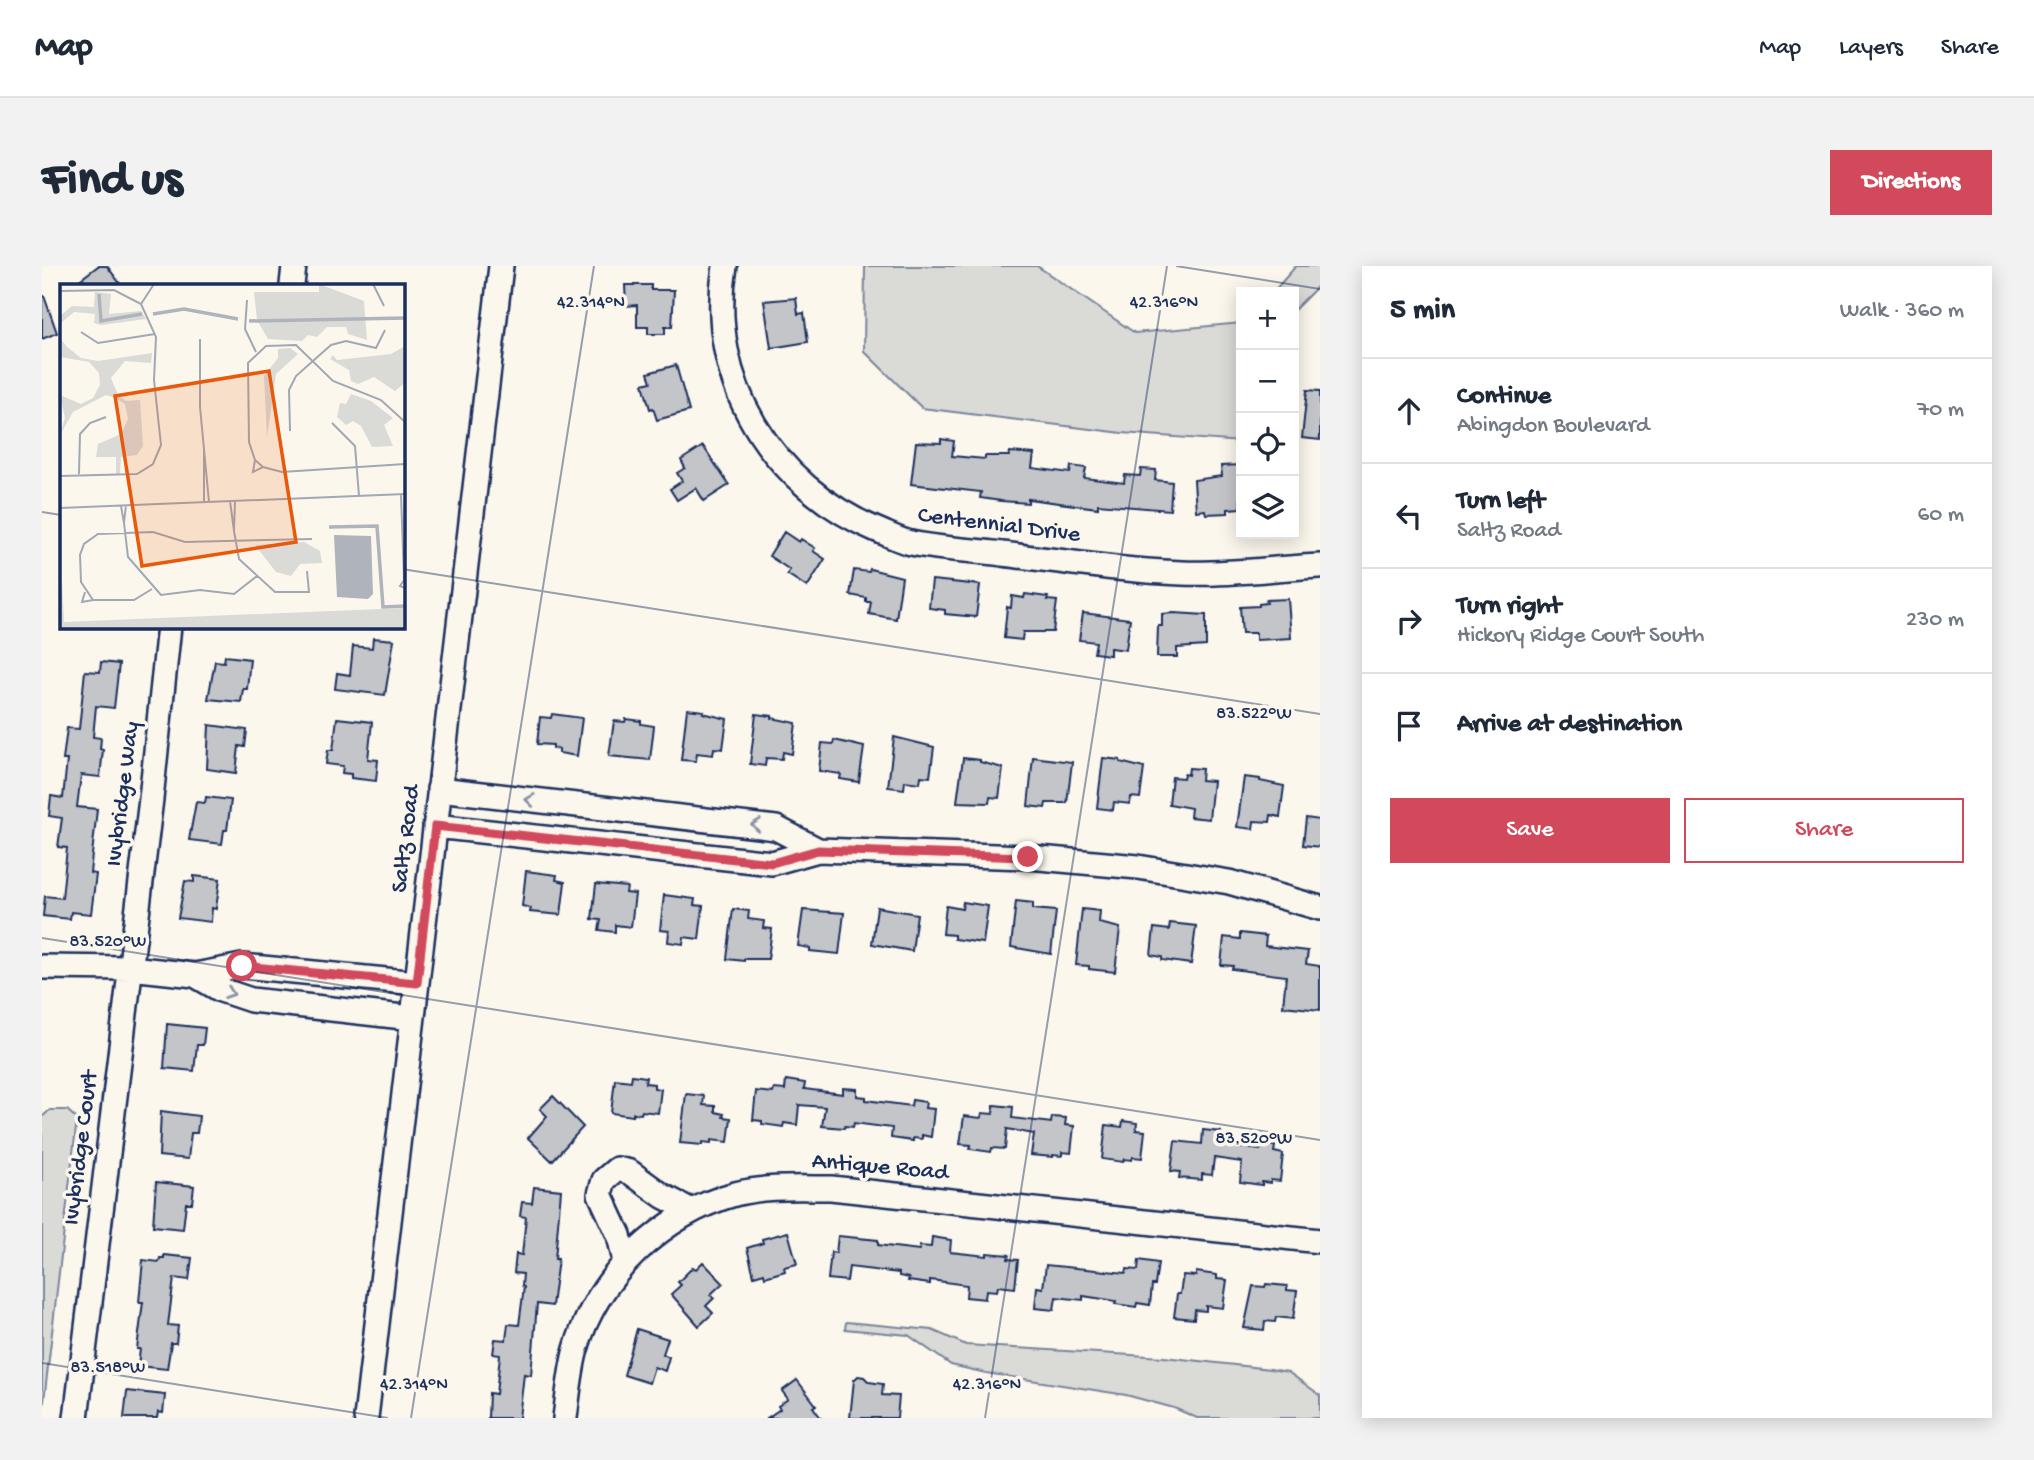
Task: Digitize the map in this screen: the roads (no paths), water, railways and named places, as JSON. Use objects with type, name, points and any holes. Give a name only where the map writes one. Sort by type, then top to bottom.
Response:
[{"type":"street","points":[[292,284],[294,266]]},
{"type":"street","name":"Saltz Road","points":[[366,1418],[500,266]]},
{"type":"street","name":"Centennial Drive","points":[[725,266],[722,285],[723,330],[728,357],[745,409],[777,459],[824,502],[856,521],[907,542],[1104,566],[1183,573],[1320,566]]},
{"type":"street","name":"Ivybridge Way","points":[[130,968],[169,628]]},
{"type":"street","points":[[439,789],[776,828],[818,850]]},
{"type":"street","points":[[686,854],[690,818]]},
{"type":"street","points":[[435,826],[772,863],[818,850],[1028,857],[1138,867],[1229,882],[1320,908]]},
{"type":"street","points":[[42,967],[130,968],[195,975],[242,966],[417,983]]},
{"type":"street","name":"Ivybridge Court","points":[[76,1418],[130,968]]},
{"type":"street","points":[[195,975],[221,990],[251,1000],[412,1018]]},
{"type":"street","points":[[625,1262],[619,1235],[600,1194],[604,1180],[610,1175],[617,1170],[630,1172],[663,1196],[690,1210]]},
{"type":"street","name":"Antique Road","points":[[565,1418],[577,1348],[597,1302],[625,1262],[662,1229],[690,1210],[736,1194],[772,1188],[831,1188],[1320,1241]]}]
